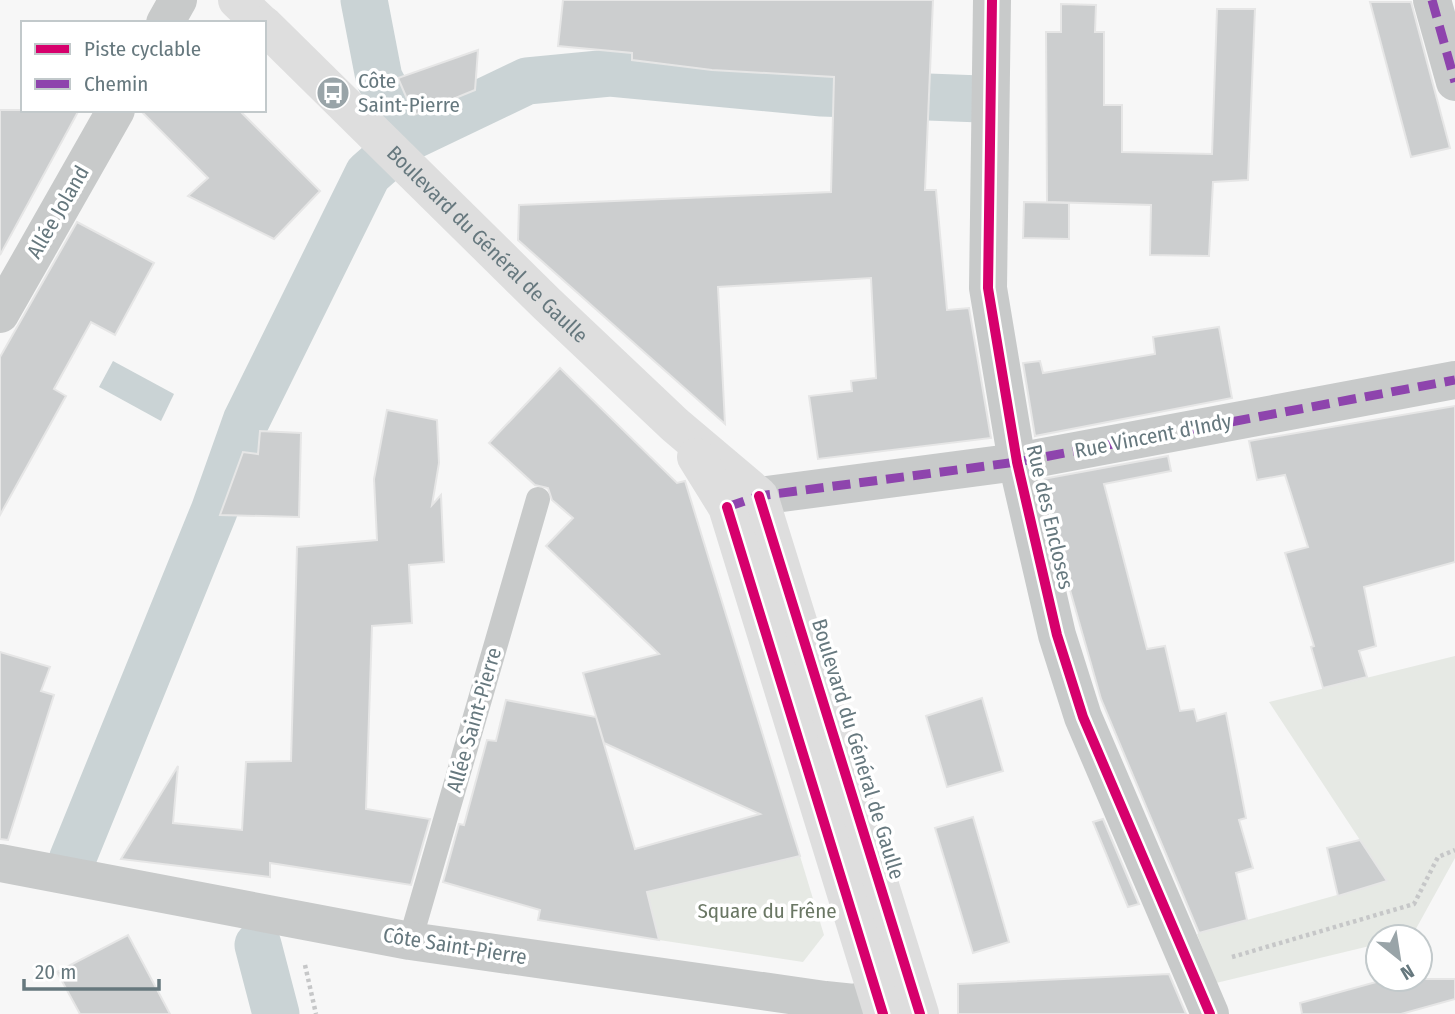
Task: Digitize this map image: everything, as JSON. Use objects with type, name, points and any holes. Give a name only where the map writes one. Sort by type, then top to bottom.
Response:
[{"type":"street","points":[[166,21],[178,0]]},
{"type":"street","name":"Boulevard du Général de Gaulle","points":[[237,0],[260,21]]},
{"type":"street","name":"Rue des Encloses","points":[[992,0],[988,288],[1017,462],[1057,635],[1083,717],[1210,1014]]},
{"type":"street","points":[[1432,0],[1455,82]]},
{"type":"street","name":"Boulevard du Général de Gaulle","points":[[266,27],[675,425],[743,502],[898,1003]]},
{"type":"street","name":"Allée Joland","points":[[0,314],[115,112]]},
{"type":"street","name":"Rue Vincent d'Indy","points":[[743,502],[1017,462],[1455,380]]},
{"type":"street","name":"Côte Saint-Pierre","points":[[0,863],[410,940],[825,1000],[898,1003]]},
{"type":"lane","name":"Allée Saint-Pierre","points":[[410,940],[538,499]]},
{"type":"path","points":[[1192,969],[1414,904],[1438,857],[1455,850]]},
{"type":"green space","points":[[1455,656],[1455,858],[1419,923],[1364,923],[1364,947],[1216,983],[1197,934],[1387,881],[1269,702]]},
{"type":"green space","name":"Square du Frêne","points":[[800,856],[824,935],[803,962],[659,940],[647,892]]},
{"type":"shaded area","points":[[113,361],[174,394],[161,421],[99,387]]},
{"type":"building","points":[[563,0],[933,0],[925,190],[936,190],[947,310],[969,308],[991,438],[818,459],[809,396],[852,391],[851,381],[876,378],[871,278],[718,287],[725,424],[518,240],[519,205],[831,192],[834,77],[712,70],[632,60],[632,53],[558,46]]},
{"type":"building","points":[[1370,2],[1411,2],[1450,148],[1411,157]]},
{"type":"building","points":[[1061,4],[1096,5],[1095,32],[1104,32],[1104,105],[1122,105],[1122,152],[1212,154],[1217,9],[1255,9],[1248,180],[1213,182],[1209,256],[1150,255],[1151,205],[1047,202],[1046,32],[1061,32]]},
{"type":"building","points":[[478,50],[475,90],[414,115],[398,78]]},
{"type":"building","points":[[0,110],[78,112],[0,255]]},
{"type":"building","points":[[142,112],[241,112],[320,191],[274,239],[188,196],[208,178]]},
{"type":"building","points":[[1024,202],[1069,203],[1069,239],[1023,238]]},
{"type":"building","points":[[77,222],[154,263],[115,335],[91,322],[54,389],[66,396],[0,515],[0,357]]},
{"type":"building","points":[[1219,327],[1232,398],[1035,436],[1023,363],[1040,361],[1043,373],[1155,354],[1153,337]]},
{"type":"building","points":[[560,368],[677,483],[685,481],[800,856],[647,892],[659,940],[538,920],[540,910],[443,882],[459,824],[464,825],[487,740],[496,741],[506,700],[596,717],[635,849],[760,814],[604,743],[583,673],[659,654],[546,546],[573,518],[552,500],[548,488],[535,485],[489,443]]},
{"type":"building","points":[[1455,406],[1455,562],[1364,587],[1376,646],[1359,651],[1367,677],[1323,688],[1311,647],[1314,646],[1285,553],[1308,547],[1285,475],[1257,480],[1249,441]]},
{"type":"building","points":[[387,410],[437,420],[439,463],[432,505],[441,495],[444,562],[409,565],[412,623],[372,626],[366,809],[430,819],[411,885],[270,863],[270,877],[121,859],[178,766],[173,823],[242,830],[246,762],[291,761],[297,547],[377,540],[374,479]]},
{"type":"building","points":[[260,431],[301,433],[299,517],[220,515],[243,452],[258,454]]},
{"type":"building","points":[[1168,456],[1171,471],[1104,484],[1147,649],[1165,646],[1180,711],[1194,709],[1197,721],[1226,713],[1246,818],[1239,820],[1253,868],[1236,873],[1247,920],[1199,933],[1101,699],[1066,576],[1043,479]]},
{"type":"building","points":[[0,652],[50,667],[41,691],[54,695],[8,840],[0,839]]},
{"type":"building","points":[[982,698],[1003,771],[947,787],[926,716]]},
{"type":"building","points":[[973,817],[1009,942],[973,953],[935,828]]},
{"type":"building","points":[[1103,819],[1139,904],[1128,907],[1093,822]]},
{"type":"building","points":[[1360,840],[1387,881],[1338,896],[1327,848]]},
{"type":"building","points":[[128,935],[170,1014],[80,1014],[57,972]]},
{"type":"building","points":[[1169,974],[1186,1014],[958,1014],[958,984]]},
{"type":"building","points":[[1434,979],[1455,979],[1455,999],[1401,1014],[1302,1014],[1300,1003],[1364,985],[1364,993],[1434,993]]},
{"type":"waterway","points":[[364,0],[379,78],[410,137]]},
{"type":"waterway","points":[[72,860],[214,511],[246,421],[368,174],[410,137],[527,81],[610,73],[822,93],[981,99]]},
{"type":"waterway","points":[[258,945],[276,1014]]},
{"type":"marked path","points":[[1432,0],[1455,82]]},
{"type":"marked path","points":[[727,507],[759,496],[1017,462],[1455,380]]},
{"type":"cycle path","points":[[992,0],[988,288],[1017,462],[1057,635],[1083,717],[1210,1014]]},
{"type":"cycle path","points":[[759,496],[920,1014]]},
{"type":"cycle path","points":[[727,507],[883,1014]]},
{"type":"place","name":"Côte Saint-Pierre","points":[[333,93]]}]
